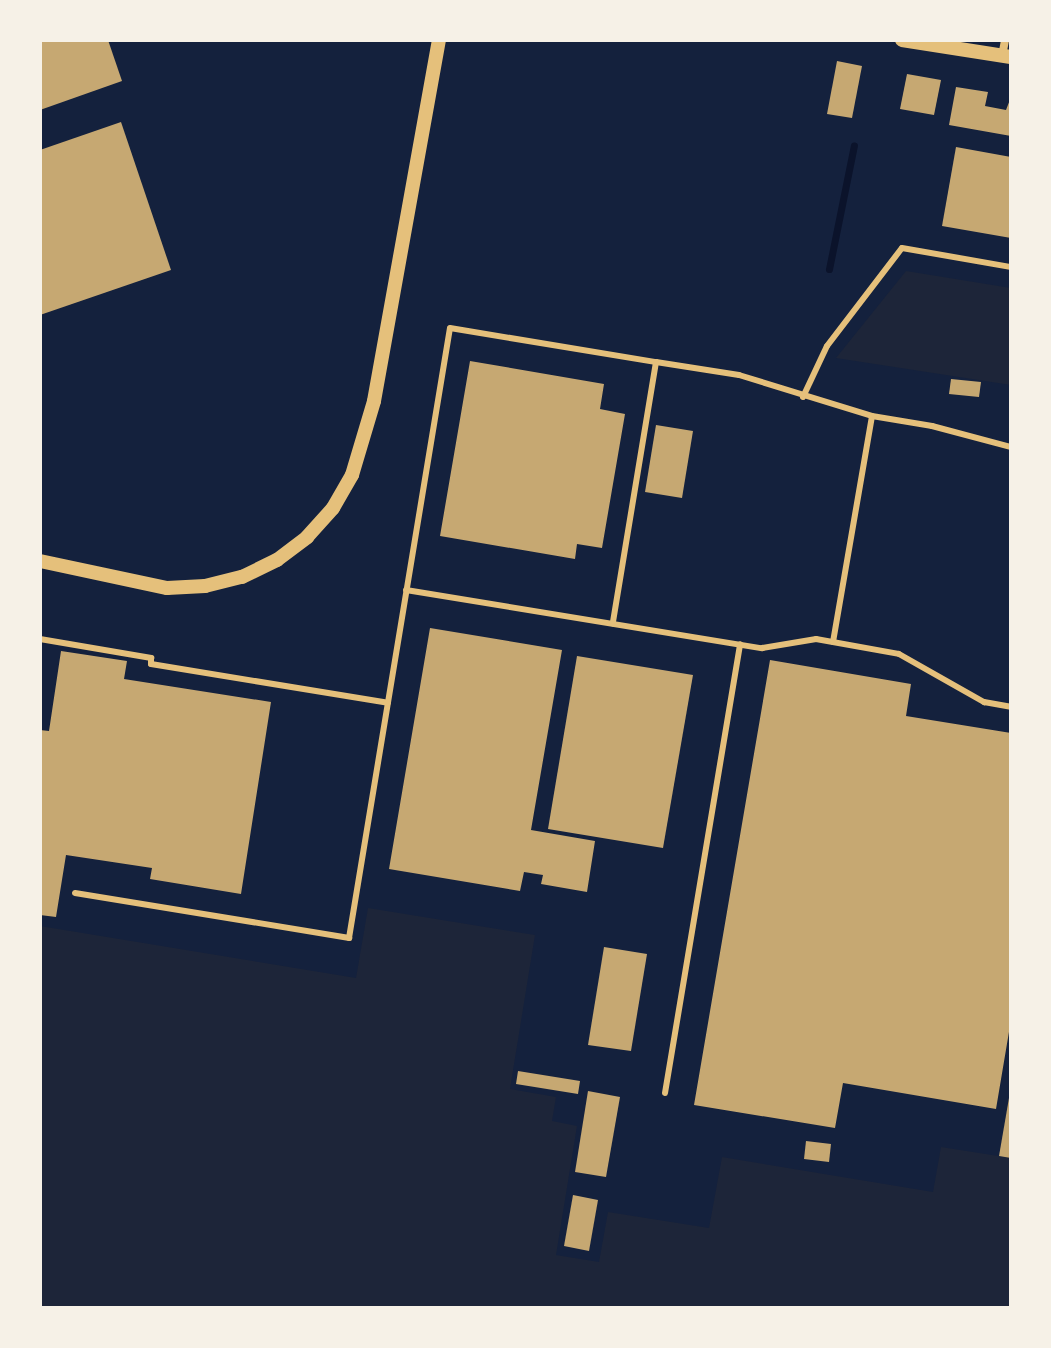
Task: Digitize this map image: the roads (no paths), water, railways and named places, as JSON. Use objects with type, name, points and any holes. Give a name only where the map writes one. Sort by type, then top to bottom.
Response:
[{"type":"street","points":[[40,561],[167,588],[205,586],[242,577],[277,560],[307,537],[333,508],[352,475],[371,413],[439,40]]},
{"type":"street","points":[[902,40],[1007,56],[1005,40]]},
{"type":"lane","points":[[803,397],[827,346],[902,248],[1011,267]]},
{"type":"lane","points":[[75,893],[349,938],[450,328],[739,375],[872,416],[932,426],[1011,447]]},
{"type":"lane","points":[[613,623],[656,362]]},
{"type":"lane","points":[[833,642],[872,416]]},
{"type":"lane","points":[[406,590],[762,648],[816,639],[899,654],[984,702],[1011,707]]},
{"type":"lane","points":[[40,639],[151,658],[151,664],[388,703]]},
{"type":"lane","points":[[665,1093],[740,644]]},
{"type":"waterway","points":[[829,269],[854,145]]}]
